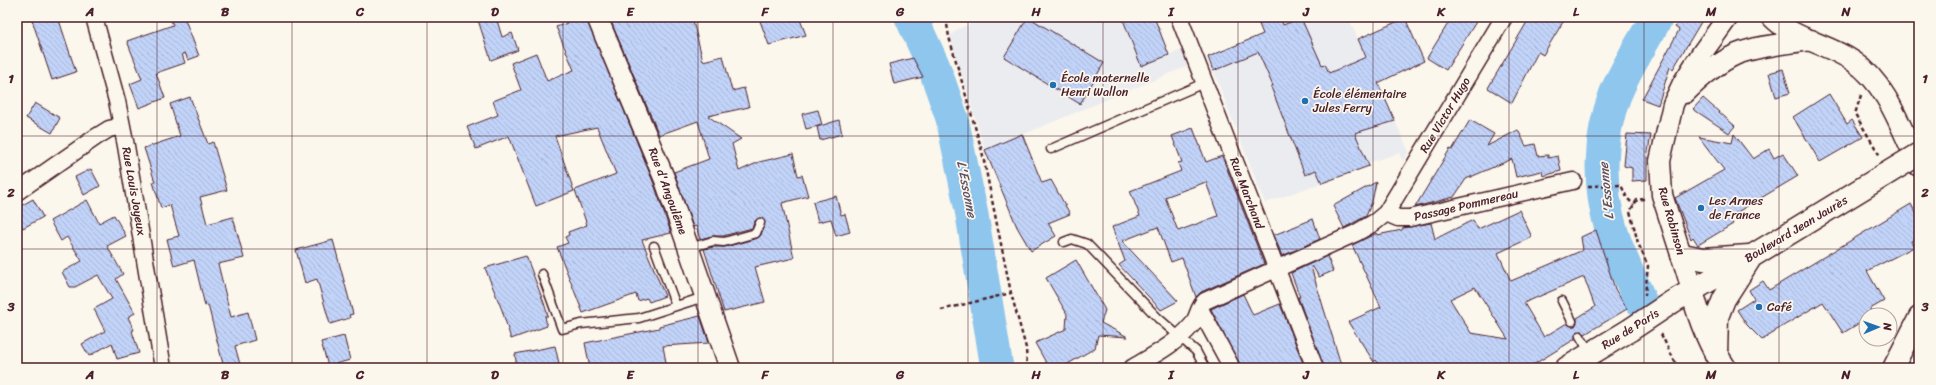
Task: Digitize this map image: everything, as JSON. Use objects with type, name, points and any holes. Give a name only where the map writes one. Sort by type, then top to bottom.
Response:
[{"type":"main road","name":"Boulevard Jean Jaurès","points":[[1672,302],[1752,256],[1919,154]]},
{"type":"main road","points":[[1682,255],[1703,259],[1752,256]]},
{"type":"main road","points":[[1720,362],[1717,317],[1724,299],[1752,256]]},
{"type":"main road","points":[[1692,291],[1697,310],[1720,362]]},
{"type":"main road","name":"Rue de Paris","points":[[1567,368],[1585,345],[1630,330],[1672,302]]},
{"type":"street","name":"Rue Louis Joyeux","points":[[94,17],[117,101],[122,126],[163,368]]},
{"type":"street","name":"Rue d'Angoulême","points":[[597,17],[665,180],[730,368]]},
{"type":"street","name":"Rue Marchand","points":[[1180,17],[1276,269],[1316,368]]},
{"type":"street","name":"Rue Victor Hugo","points":[[1386,213],[1504,17]]},
{"type":"street","name":"Rue Robinson","points":[[1692,291],[1662,195],[1660,162],[1673,104],[1683,83],[1702,53],[1728,17]]},
{"type":"street","points":[[1772,17],[1776,21],[1811,40],[1853,60],[1866,72],[1890,106],[1919,166]]},
{"type":"street","points":[[1673,104],[1720,63],[1738,54],[1760,48],[1811,40]]},
{"type":"street","points":[[17,192],[96,137],[109,129],[122,126]]},
{"type":"street","name":"Passage Pommereau","points":[[1386,213],[1398,218],[1410,218],[1579,184]]},
{"type":"street","points":[[1132,368],[1166,348],[1181,336],[1193,324],[1201,305],[1205,301],[1356,234],[1386,213]]},
{"type":"street","points":[[1200,309],[1232,368]]},
{"type":"street","points":[[1893,368],[1918,325]]},
{"type":"lane","points":[[1051,149],[1204,83]]},
{"type":"lane","points":[[689,248],[714,241],[724,242],[756,233],[760,223]]},
{"type":"lane","points":[[1064,242],[1072,239],[1087,244],[1158,318],[1181,336],[1196,351],[1205,368]]},
{"type":"lane","points":[[654,246],[676,306]]},
{"type":"lane","points":[[542,274],[562,329],[581,324],[639,318],[705,296]]},
{"type":"lane","points":[[1562,301],[1572,321]]},
{"type":"path","points":[[946,18],[949,37],[982,151],[1012,293],[1026,348],[1027,368]]},
{"type":"path","points":[[1860,95],[1855,114],[1887,173]]},
{"type":"path","points":[[1579,184],[1621,184],[1628,198],[1634,205]]},
{"type":"path","points":[[1644,300],[1648,266],[1638,244],[1630,211],[1637,200],[1662,195]]},
{"type":"path","points":[[941,310],[1012,293]]},
{"type":"path","points":[[1658,327],[1678,368]]},
{"type":"shaded area","name":"École maternelle Henri Wallon","points":[[988,17],[1154,17],[1159,29],[1161,28],[1163,34],[1161,35],[1169,55],[1182,50],[1188,66],[985,150],[950,36],[958,29]]},
{"type":"shaded area","name":"École élémentaire Jules Ferry","points":[[1303,17],[1348,17],[1409,152],[1403,161],[1399,153],[1368,163],[1346,174],[1265,203],[1208,57]]},
{"type":"building","points":[[31,17],[58,17],[76,72],[52,80]]},
{"type":"building","points":[[169,17],[184,17],[199,56],[188,60],[185,53],[182,54],[185,63],[156,73],[165,98],[139,108],[130,84],[142,79],[127,41],[173,25]]},
{"type":"building","points":[[477,17],[496,17],[502,37],[512,33],[518,50],[491,60]]},
{"type":"building","points":[[564,17],[586,17],[654,184],[671,233],[642,240],[665,296],[649,302],[647,298],[638,301],[636,294],[583,313],[557,247],[568,243],[565,237],[569,235],[568,232],[587,225],[575,190],[616,174],[597,127],[555,136],[574,191],[536,206],[509,136],[476,149],[467,127],[498,115],[493,101],[521,90],[511,63],[536,53],[547,81],[574,70],[556,27],[567,23]]},
{"type":"building","points":[[609,17],[692,17],[703,61],[723,56],[732,91],[744,88],[749,107],[708,116],[741,139],[732,144],[739,171],[759,162],[793,154],[798,176],[802,175],[808,196],[782,203],[794,258],[755,267],[765,302],[724,312],[704,249],[725,247],[758,238],[761,235],[765,222],[762,218],[759,218],[755,221],[752,228],[723,236],[712,236],[700,239],[696,226],[693,227],[674,172],[709,159],[698,121],[659,135]]},
{"type":"building","points":[[768,17],[799,17],[806,35],[769,45],[760,21]]},
{"type":"building","points":[[1028,17],[1104,63],[1080,104],[1004,57]]},
{"type":"building","points":[[1122,17],[1154,17],[1169,55],[1141,66]]},
{"type":"building","points":[[1256,17],[1280,17],[1283,25],[1301,18],[1322,65],[1325,64],[1329,73],[1366,57],[1358,39],[1405,18],[1424,61],[1378,83],[1395,121],[1355,133],[1369,166],[1322,183],[1316,170],[1305,175],[1271,87],[1273,86],[1258,52],[1213,71],[1208,57],[1263,34]]},
{"type":"building","points":[[1452,17],[1479,17],[1446,70],[1427,58]]},
{"type":"building","points":[[1530,17],[1566,17],[1543,55],[1538,52],[1512,103],[1488,88]]},
{"type":"building","points":[[1681,17],[1704,17],[1673,69],[1670,67],[1658,105],[1642,99],[1679,30],[1675,27]]},
{"type":"building","points":[[913,58],[923,77],[894,84],[889,64]]},
{"type":"building","points":[[1783,69],[1790,93],[1776,97],[1769,73]]},
{"type":"building","points":[[1829,94],[1847,124],[1852,120],[1863,137],[1820,162],[1793,117]]},
{"type":"building","points":[[190,97],[208,144],[213,142],[227,190],[200,197],[207,224],[233,217],[244,258],[218,264],[231,317],[248,312],[255,340],[235,346],[241,368],[224,368],[208,305],[205,306],[194,260],[174,266],[167,239],[179,236],[170,205],[161,208],[153,182],[155,182],[144,148],[180,136],[170,104]]},
{"type":"building","points":[[1703,98],[1735,126],[1729,133],[1693,109]]},
{"type":"building","points":[[35,103],[60,118],[52,133],[26,118]]},
{"type":"building","points":[[818,110],[822,125],[806,129],[802,114]]},
{"type":"building","points":[[839,120],[842,134],[820,140],[817,127]]},
{"type":"building","points":[[1470,120],[1494,134],[1487,146],[1518,130],[1526,146],[1535,144],[1538,156],[1548,155],[1548,158],[1558,156],[1561,171],[1543,176],[1542,171],[1516,177],[1512,159],[1466,179],[1454,197],[1415,207],[1450,149],[1452,150]]},
{"type":"building","points":[[1193,128],[1206,162],[1222,156],[1264,264],[1201,292],[1196,297],[1182,258],[1171,262],[1158,227],[1122,241],[1178,301],[1161,310],[1119,265],[1125,261],[1112,227],[1140,216],[1130,191],[1181,171],[1178,163],[1182,162],[1172,136]],"holes":[[[1206,182],[1218,216],[1178,231],[1165,197]]]},
{"type":"building","points":[[1022,134],[1042,183],[1051,180],[1070,214],[1048,223],[1056,236],[1031,251],[1017,227],[985,150]]},
{"type":"building","points":[[1627,134],[1651,135],[1647,157],[1647,180],[1632,181],[1632,168],[1624,166]]},
{"type":"building","points":[[1734,134],[1753,159],[1769,149],[1774,158],[1783,153],[1798,176],[1729,217],[1733,224],[1698,245],[1693,237],[1691,239],[1675,198],[1724,170],[1699,137],[1732,143]]},
{"type":"building","points":[[91,169],[100,186],[84,195],[75,177]]},
{"type":"building","points":[[1376,182],[1372,202],[1366,216],[1344,228],[1333,206]]},
{"type":"building","points":[[836,196],[841,215],[845,214],[850,232],[836,236],[831,219],[818,222],[813,202]]},
{"type":"building","points":[[33,199],[43,217],[23,228],[17,216],[17,208]]},
{"type":"building","points":[[87,200],[99,223],[114,215],[126,236],[107,246],[123,274],[116,279],[135,313],[128,317],[134,330],[132,331],[139,353],[117,359],[112,343],[89,356],[82,344],[105,331],[94,309],[112,299],[98,275],[75,287],[70,287],[62,272],[82,261],[67,237],[61,241],[50,221]]},
{"type":"building","points":[[1911,204],[1919,219],[1919,236],[1911,241],[1914,247],[1867,271],[1884,301],[1874,307],[1858,307],[1858,324],[1843,333],[1823,302],[1762,340],[1747,325],[1737,310],[1754,299],[1749,290],[1763,281],[1769,290]]},
{"type":"building","points":[[1519,210],[1532,237],[1498,253],[1511,281],[1583,250],[1581,237],[1596,230],[1615,289],[1627,309],[1585,334],[1582,331],[1577,332],[1575,339],[1528,368],[1381,368],[1376,360],[1374,362],[1348,322],[1381,307],[1352,245],[1377,233],[1377,235],[1431,223],[1435,239],[1473,220],[1478,229]],"holes":[[[1584,277],[1595,307],[1577,318],[1575,326],[1571,326],[1567,323],[1544,337],[1524,303]],[[1475,287],[1508,339],[1471,333],[1450,299]]]},
{"type":"building","points":[[1313,219],[1320,239],[1282,256],[1274,235]]},
{"type":"building","points":[[333,240],[353,314],[349,315],[350,318],[330,324],[317,279],[305,283],[296,250]]},
{"type":"building","points":[[526,256],[548,316],[545,316],[547,326],[511,339],[502,310],[485,268]]},
{"type":"building","points":[[1327,256],[1333,271],[1319,277],[1313,267],[1311,267],[1342,368],[1324,368],[1298,297],[1300,297],[1291,273]]},
{"type":"building","points":[[1076,260],[1105,310],[1101,323],[1128,337],[1098,335],[1095,348],[1061,368],[1049,368],[1035,343],[1066,329],[1067,314],[1046,278]]},
{"type":"building","points":[[1243,294],[1253,315],[1280,304],[1305,368],[1241,368],[1211,309]]},
{"type":"building","points":[[700,316],[709,343],[663,346],[667,368],[590,368],[585,343],[659,328],[659,326]]},
{"type":"building","points":[[344,336],[350,360],[328,366],[321,342]]},
{"type":"building","points":[[555,346],[560,368],[517,368],[515,354]]},
{"type":"waterway","name":"L'Essonne","points":[[911,17],[934,67],[952,118],[972,215],[997,368]]},
{"type":"waterway","name":"L'Essonne","points":[[1640,300],[1614,238],[1607,213],[1602,179],[1603,145],[1610,111],[1619,85],[1657,17]]},
{"type":"place","name":"École maternelle Henri Wallon","points":[[1053,85]]},
{"type":"place","name":"École élémentaire Jules Ferry","points":[[1305,101]]},
{"type":"place","name":"Les Armes de France","points":[[1701,208]]},
{"type":"place","name":"Café","points":[[1759,307]]}]
